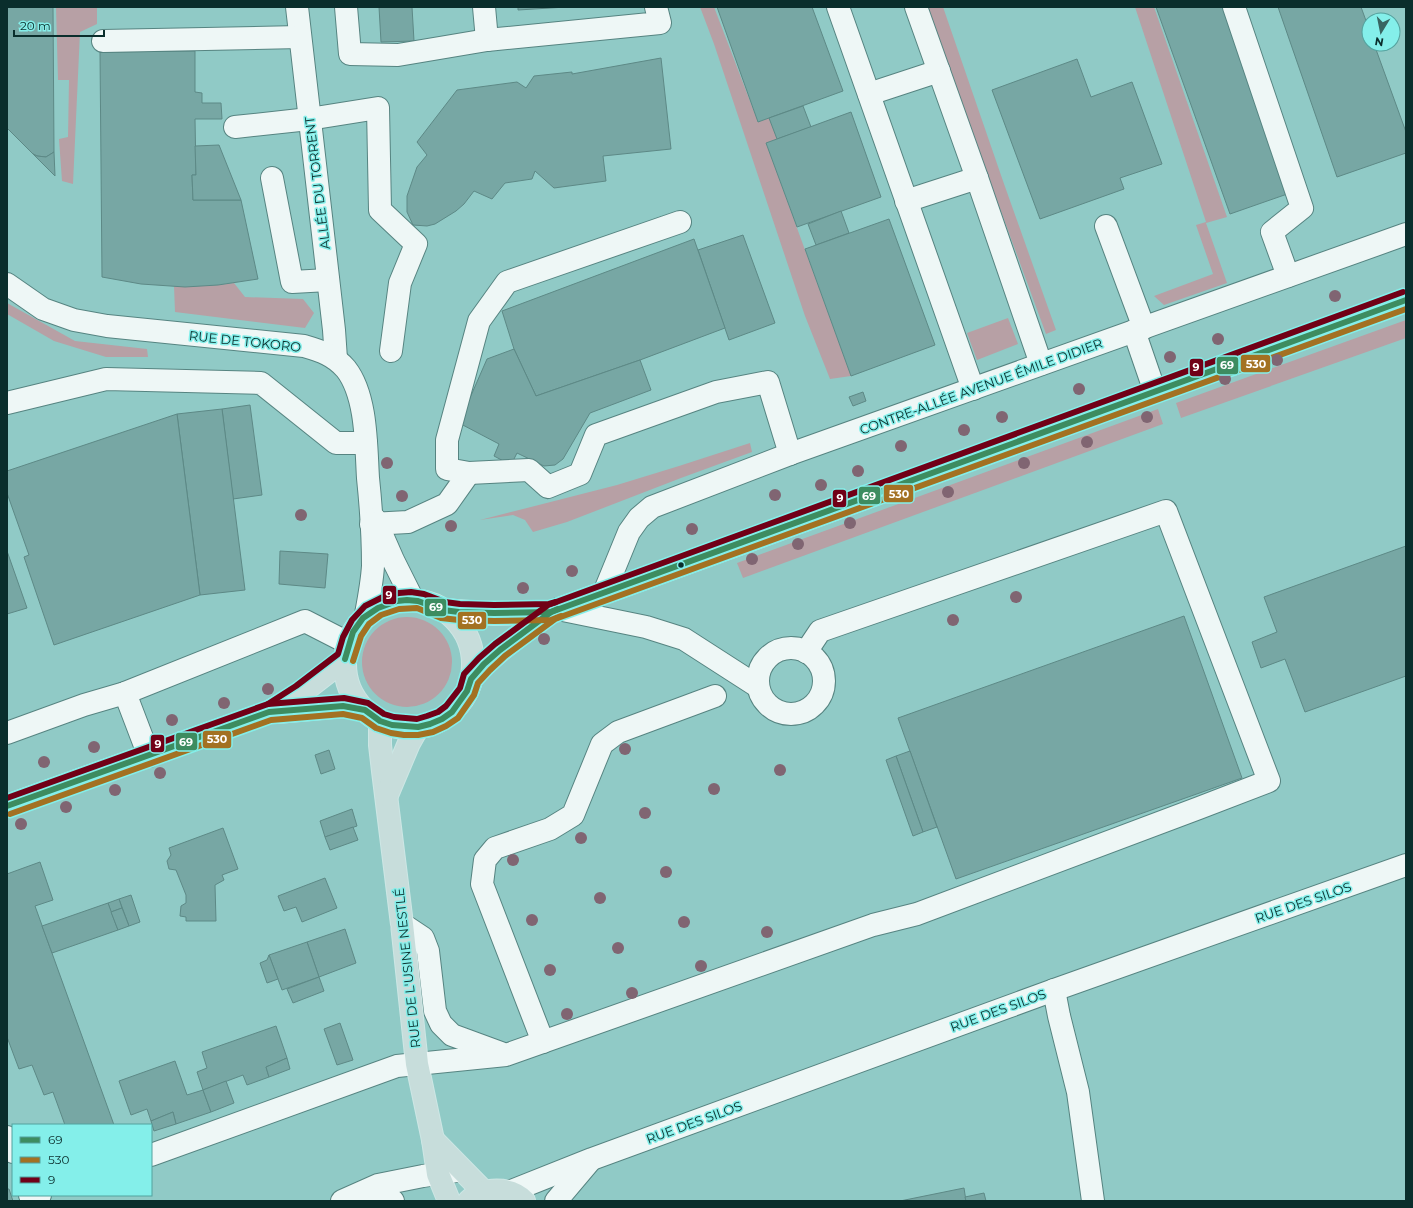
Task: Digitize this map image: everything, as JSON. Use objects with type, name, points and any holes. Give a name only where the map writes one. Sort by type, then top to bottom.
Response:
[{"type":"main road","points":[[444,610],[494,614],[555,610],[1406,300]]},
{"type":"main road","points":[[372,715],[353,695],[346,677],[347,651],[357,626],[366,614],[381,606],[397,601],[413,600],[429,603],[444,610],[456,620],[466,633],[472,648],[474,664],[472,680]]},
{"type":"main road","points":[[269,712],[343,706],[372,715],[392,726],[418,727],[430,724],[442,719],[452,712],[484,664],[500,650],[555,610]]},
{"type":"main road","points":[[7,806],[269,712],[302,693],[347,651]]},
{"type":"main road","name":"RUE DE L'USINE NESTLÉ","points":[[372,715],[380,745],[402,924],[417,1064],[433,1140],[438,1174],[449,1201]]},
{"type":"main road","points":[[386,796],[409,743],[418,727]]},
{"type":"main road","points":[[433,1140],[463,1170],[477,1196],[497,1190],[517,1196]]},
{"type":"street","name":"ALLÉE DU TORRENT","points":[[297,7],[336,359]]},
{"type":"street","points":[[346,7],[350,54],[398,54],[487,40],[660,23],[656,7]]},
{"type":"street","points":[[484,7],[487,40]]},
{"type":"street","points":[[838,7],[973,389]]},
{"type":"street","points":[[916,7],[978,178],[1040,364]]},
{"type":"street","points":[[1234,7],[1302,208],[1272,232],[1288,276]]},
{"type":"street","points":[[103,40],[300,37]]},
{"type":"street","points":[[869,94],[939,71]]},
{"type":"street","points":[[235,127],[309,119],[378,108],[380,210],[416,244],[400,284],[391,351]]},
{"type":"street","points":[[272,178],[292,282],[328,280]]},
{"type":"street","points":[[906,201],[978,178]]},
{"type":"street","points":[[680,222],[507,282],[479,321],[447,440],[448,469],[469,473],[529,470],[548,487],[580,474],[596,435],[716,392],[768,382],[790,454]]},
{"type":"street","points":[[1106,226],[1139,330],[1155,392]]},
{"type":"street","name":"CONTRE-ALLÉE AVENUE ÉMILE DIDIER","points":[[604,593],[629,532],[639,518],[652,507],[790,454],[1288,276],[1404,241]]},
{"type":"street","name":"RUE DE TOKORO","points":[[7,284],[43,309],[74,320],[107,326],[304,346],[336,359],[347,371],[357,392],[364,420],[373,519],[372,566],[366,614]]},
{"type":"street","points":[[7,403],[106,379],[261,383],[336,442],[366,443]]},
{"type":"street","points":[[373,519],[408,522],[447,504],[469,473]]},
{"type":"street","points":[[152,1155],[398,1066],[506,1055],[866,927],[917,914],[1269,781],[1166,511],[820,631],[806,652]]},
{"type":"street","name":"RUE DE TOKORO","points":[[373,519],[413,600]]},
{"type":"street","points":[[555,610],[646,627],[684,639],[757,686]]},
{"type":"street","points":[[7,733],[84,705],[125,693],[306,621],[347,651]]},
{"type":"street","points":[[786,648],[796,648],[815,658],[821,667],[824,677],[824,688],[821,697],[811,708],[798,714],[786,715],[776,711],[766,704],[760,695],[757,686],[761,666],[767,657],[776,651],[786,648]]},
{"type":"street","points":[[125,693],[149,756]]},
{"type":"street","points":[[543,1042],[482,884],[485,860],[495,848],[550,829],[573,815],[602,744],[618,732],[715,696]]},
{"type":"street","name":"RUE DES SILOS","points":[[517,1196],[592,1159],[1054,990],[1406,866]]},
{"type":"street","points":[[402,924],[423,938],[428,951],[435,1011],[441,1024],[452,1035],[506,1055]]},
{"type":"street","points":[[1054,990],[1078,1092],[1093,1201]]},
{"type":"street","points":[[7,1137],[12,1150]]},
{"type":"street","name":"RUE DES SILOS","points":[[556,1201],[592,1159]]},
{"type":"street","points":[[342,1201],[378,1185],[463,1170]]},
{"type":"street","points":[[368,1201],[383,1199],[393,1201]]},
{"type":"shaded area","points":[[56,7],[97,7],[97,24],[80,32],[73,184],[62,181],[59,139],[68,137],[69,80],[58,80]]},
{"type":"shaded area","points":[[700,7],[714,7],[758,122],[769,118],[777,139],[766,143],[851,376],[830,379],[805,316],[714,44]]},
{"type":"shaded area","points":[[926,7],[943,7],[1056,330],[1046,334]]},
{"type":"shaded area","points":[[1135,7],[1154,7],[1227,217],[1206,223],[1227,283],[1164,305],[1154,296],[1213,274],[1196,225],[1206,222]]},
{"type":"shaded area","points":[[234,283],[245,297],[303,299],[314,313],[305,328],[175,312],[174,286]]},
{"type":"shaded area","points":[[7,303],[75,341],[147,349],[148,357],[106,357],[54,341],[7,314]]},
{"type":"shaded area","points":[[1008,318],[1018,344],[977,360],[967,333]]},
{"type":"shaded area","points":[[1406,320],[1406,338],[1181,418],[1176,403]]},
{"type":"shaded area","points":[[1158,409],[1163,424],[743,578],[737,563]]},
{"type":"shaded area","points":[[750,443],[752,452],[567,522],[533,532],[525,520],[513,515],[480,520],[617,485]]},
{"type":"shaded area","points":[[407,617],[424,621],[439,630],[448,645],[452,662],[448,679],[439,694],[424,703],[407,707],[390,703],[375,694],[366,679],[362,662],[366,645],[375,630],[390,621]]},
{"type":"building","points":[[7,7],[53,7],[54,152],[46,157],[33,154],[7,128]]},
{"type":"building","points":[[379,7],[412,7],[414,41],[381,42]]},
{"type":"building","points":[[518,7],[566,7],[518,10]]},
{"type":"building","points":[[717,7],[812,7],[843,91],[758,122]]},
{"type":"building","points":[[1156,7],[1227,7],[1293,192],[1230,214]]},
{"type":"building","points":[[1278,7],[1361,7],[1363,12],[1361,12],[1361,52],[1377,52],[1406,132],[1406,153],[1337,177]]},
{"type":"building","points":[[195,51],[195,92],[202,93],[202,103],[221,103],[222,119],[195,119],[196,175],[192,175],[193,200],[241,200],[258,279],[218,285],[185,287],[141,284],[102,277],[100,52]]},
{"type":"building","points":[[661,58],[671,149],[603,156],[606,181],[554,188],[535,171],[532,179],[505,183],[492,199],[474,191],[464,204],[456,211],[435,224],[427,226],[413,225],[407,212],[407,196],[417,167],[427,155],[417,142],[457,90],[517,82],[526,88],[534,76],[572,72],[572,74]]},
{"type":"building","points":[[1077,59],[1091,97],[1132,82],[1162,164],[1120,178],[1124,189],[1040,219],[992,90]]},
{"type":"building","points":[[803,106],[811,127],[777,139],[769,118]]},
{"type":"building","points":[[851,112],[881,197],[797,227],[766,143]]},
{"type":"building","points":[[219,145],[241,200],[193,200],[192,175],[196,175],[195,146]]},
{"type":"building","points":[[54,152],[55,176],[33,154],[46,157]]},
{"type":"building","points":[[841,211],[849,233],[816,245],[808,224]]},
{"type":"building","points":[[889,219],[935,345],[851,376],[805,249]]},
{"type":"building","points":[[743,235],[775,323],[729,340],[698,250]]},
{"type":"building","points":[[694,239],[725,328],[640,360],[536,396],[514,349],[502,311]]},
{"type":"building","points":[[514,349],[536,396],[640,360],[651,390],[590,413],[563,459],[555,465],[544,466],[517,453],[511,465],[494,456],[499,444],[459,423],[487,359]]},
{"type":"building","points":[[863,392],[866,401],[853,406],[849,397]]},
{"type":"building","points":[[250,405],[262,495],[233,499],[222,409]]},
{"type":"building","points":[[222,409],[245,590],[200,595],[177,414]]},
{"type":"building","points":[[177,414],[200,595],[54,645],[24,557],[29,555],[7,493],[7,471]]},
{"type":"building","points":[[1406,546],[1406,676],[1305,712],[1285,659],[1261,668],[1252,642],[1277,632],[1264,597]]},
{"type":"building","points":[[7,551],[27,608],[7,614]]},
{"type":"building","points":[[280,551],[328,554],[325,588],[279,584]]},
{"type":"building","points":[[1184,616],[1242,778],[956,879],[898,718]]},
{"type":"building","points":[[329,750],[335,769],[321,774],[315,755]]},
{"type":"building","points":[[910,751],[937,827],[923,832],[896,756]]},
{"type":"building","points":[[896,756],[923,832],[913,836],[886,760]]},
{"type":"building","points":[[352,809],[357,826],[325,837],[320,821]]},
{"type":"building","points":[[353,827],[358,840],[330,850],[325,837]]},
{"type":"building","points":[[223,828],[238,869],[222,875],[224,880],[215,885],[216,921],[186,921],[186,917],[180,916],[181,906],[186,903],[186,895],[176,870],[169,869],[167,861],[171,855],[169,848]]},
{"type":"building","points":[[40,862],[53,900],[35,906],[114,1124],[65,1124],[53,1092],[44,1095],[32,1065],[19,1069],[7,1037],[7,874]]},
{"type":"building","points":[[325,878],[337,908],[302,922],[296,907],[284,911],[278,896]]},
{"type":"building","points":[[131,895],[140,922],[129,926],[119,899]]},
{"type":"building","points":[[119,899],[122,908],[111,912],[108,903]]},
{"type":"building","points":[[108,903],[118,930],[52,953],[42,926]]},
{"type":"building","points":[[122,908],[129,926],[118,930],[111,912]]},
{"type":"building","points":[[345,929],[356,963],[319,977],[307,942]]},
{"type":"building","points":[[307,942],[319,977],[282,990],[269,955]]},
{"type":"building","points":[[269,955],[278,979],[267,983],[260,963],[267,960]]},
{"type":"building","points":[[319,977],[324,991],[293,1003],[287,989]]},
{"type":"building","points":[[340,1023],[353,1060],[337,1065],[324,1029]]},
{"type":"building","points":[[276,1026],[287,1058],[266,1067],[269,1077],[247,1085],[243,1075],[203,1090],[197,1072],[207,1068],[202,1052]]},
{"type":"building","points":[[287,1058],[290,1069],[269,1077],[266,1067]]},
{"type":"building","points":[[175,1061],[187,1095],[203,1090],[211,1112],[176,1124],[173,1112],[151,1121],[147,1109],[131,1115],[119,1081]]},
{"type":"building","points":[[226,1081],[234,1103],[211,1112],[203,1090]]},
{"type":"building","points":[[173,1112],[176,1124],[154,1131],[151,1121]]},
{"type":"building","points":[[964,1188],[966,1201],[900,1201]]},
{"type":"building","points":[[7,1189],[9,1189],[13,1201],[7,1201]]},
{"type":"building","points":[[984,1193],[986,1201],[966,1201],[965,1197]]},
{"type":"transit line","name":"9","points":[[7,798],[268,704],[344,698],[368,703],[384,714],[394,717],[417,719],[427,716],[438,712],[446,706],[460,688],[464,674],[479,658],[495,644],[548,605],[1403,292]]},
{"type":"transit line","name":"69","points":[[7,806],[269,712],[343,706],[365,710],[380,721],[392,725],[418,727],[430,724],[442,719],[452,712],[467,691],[471,679],[484,664],[500,650],[551,612],[1406,300]]},
{"type":"transit line","name":"530","points":[[10,814],[271,720],[343,714],[362,718],[376,728],[391,733],[418,735],[433,732],[458,718],[474,695],[478,683],[505,656],[555,619],[1406,309]]},
{"type":"transit line","name":"9","points":[[268,704],[296,686],[338,654],[343,637],[352,620],[365,606],[385,596],[411,592],[424,594],[445,602],[460,604],[549,604],[556,602]]},
{"type":"transit line","name":"69","points":[[345,659],[353,632],[363,618],[378,608],[397,601],[418,601],[443,610],[459,612],[551,612],[558,609]]},
{"type":"transit line","name":"530","points":[[353,661],[361,636],[369,624],[381,615],[399,609],[417,608],[441,618],[459,620],[551,620],[561,616]]}]
